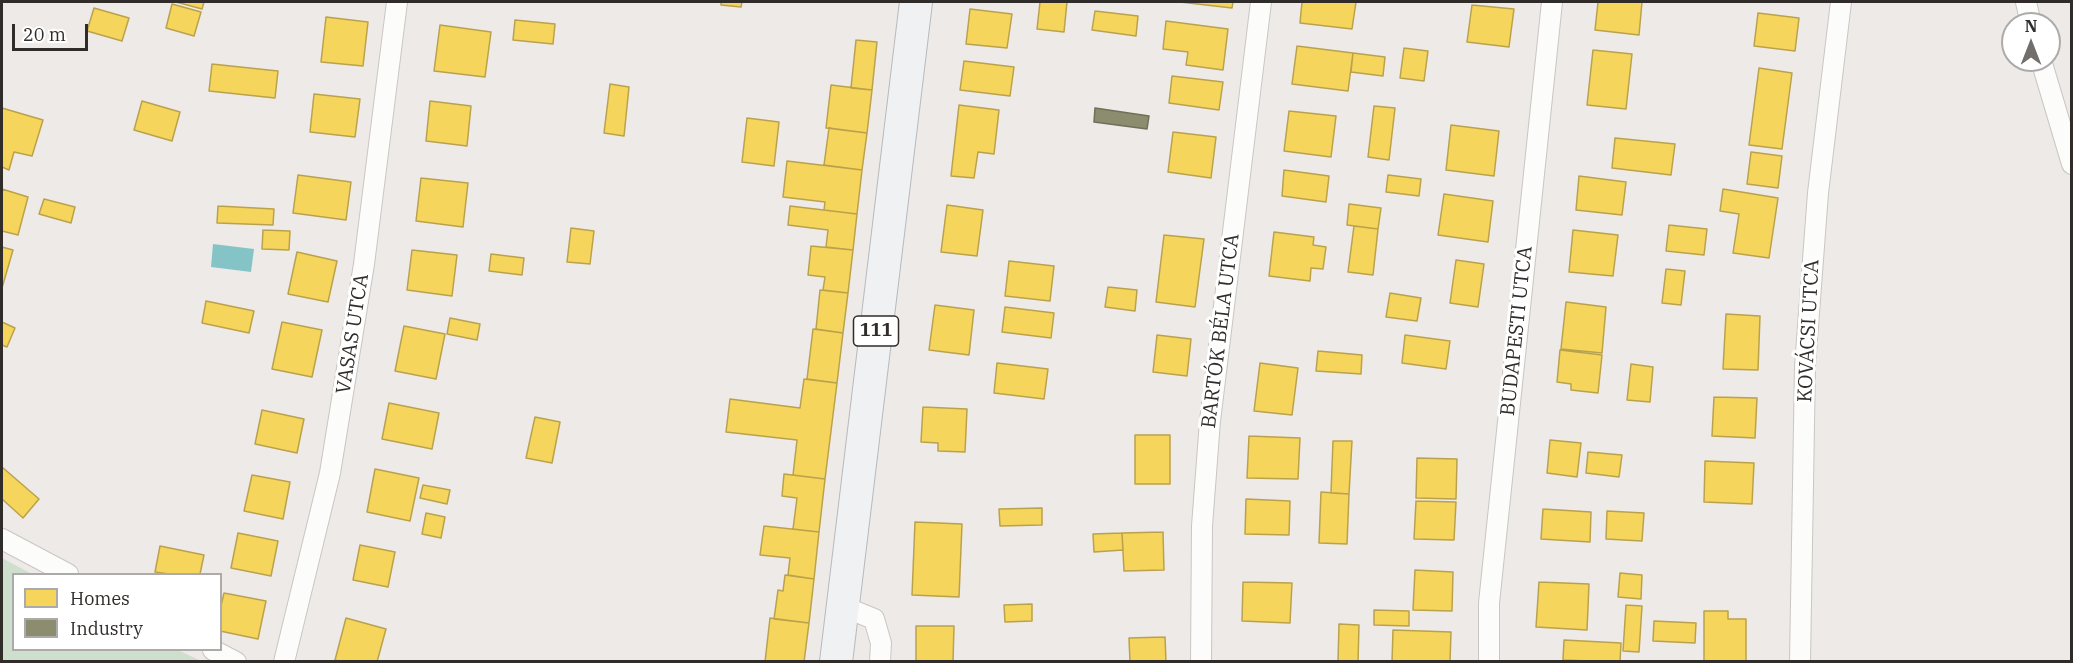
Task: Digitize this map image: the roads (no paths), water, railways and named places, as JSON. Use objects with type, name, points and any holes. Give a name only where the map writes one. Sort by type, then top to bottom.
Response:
[{"type":"main road","name":"111","points":[[836,662],[916,2]]},
{"type":"street","name":"VASAS UTCA","points":[[284,662],[330,473],[364,264],[397,2]]},
{"type":"street","name":"BARTÓK BÉLA UTCA","points":[[1201,662],[1202,526],[1209,432],[1261,2]]},
{"type":"street","name":"BUDAPESTI UTCA","points":[[1489,662],[1490,591],[1552,2]]},
{"type":"street","name":"KOVÁCSI UTCA","points":[[1800,662],[1805,366],[1818,193],[1841,2]]},
{"type":"street","points":[[2045,72],[2072,164]]},
{"type":"street","points":[[2,539],[66,573]]},
{"type":"street","points":[[842,606],[874,619],[881,643],[880,662]]},
{"type":"street","points":[[215,651],[236,662]]},
{"type":"water","points":[[213,244],[254,249],[251,272],[211,267]]}]
